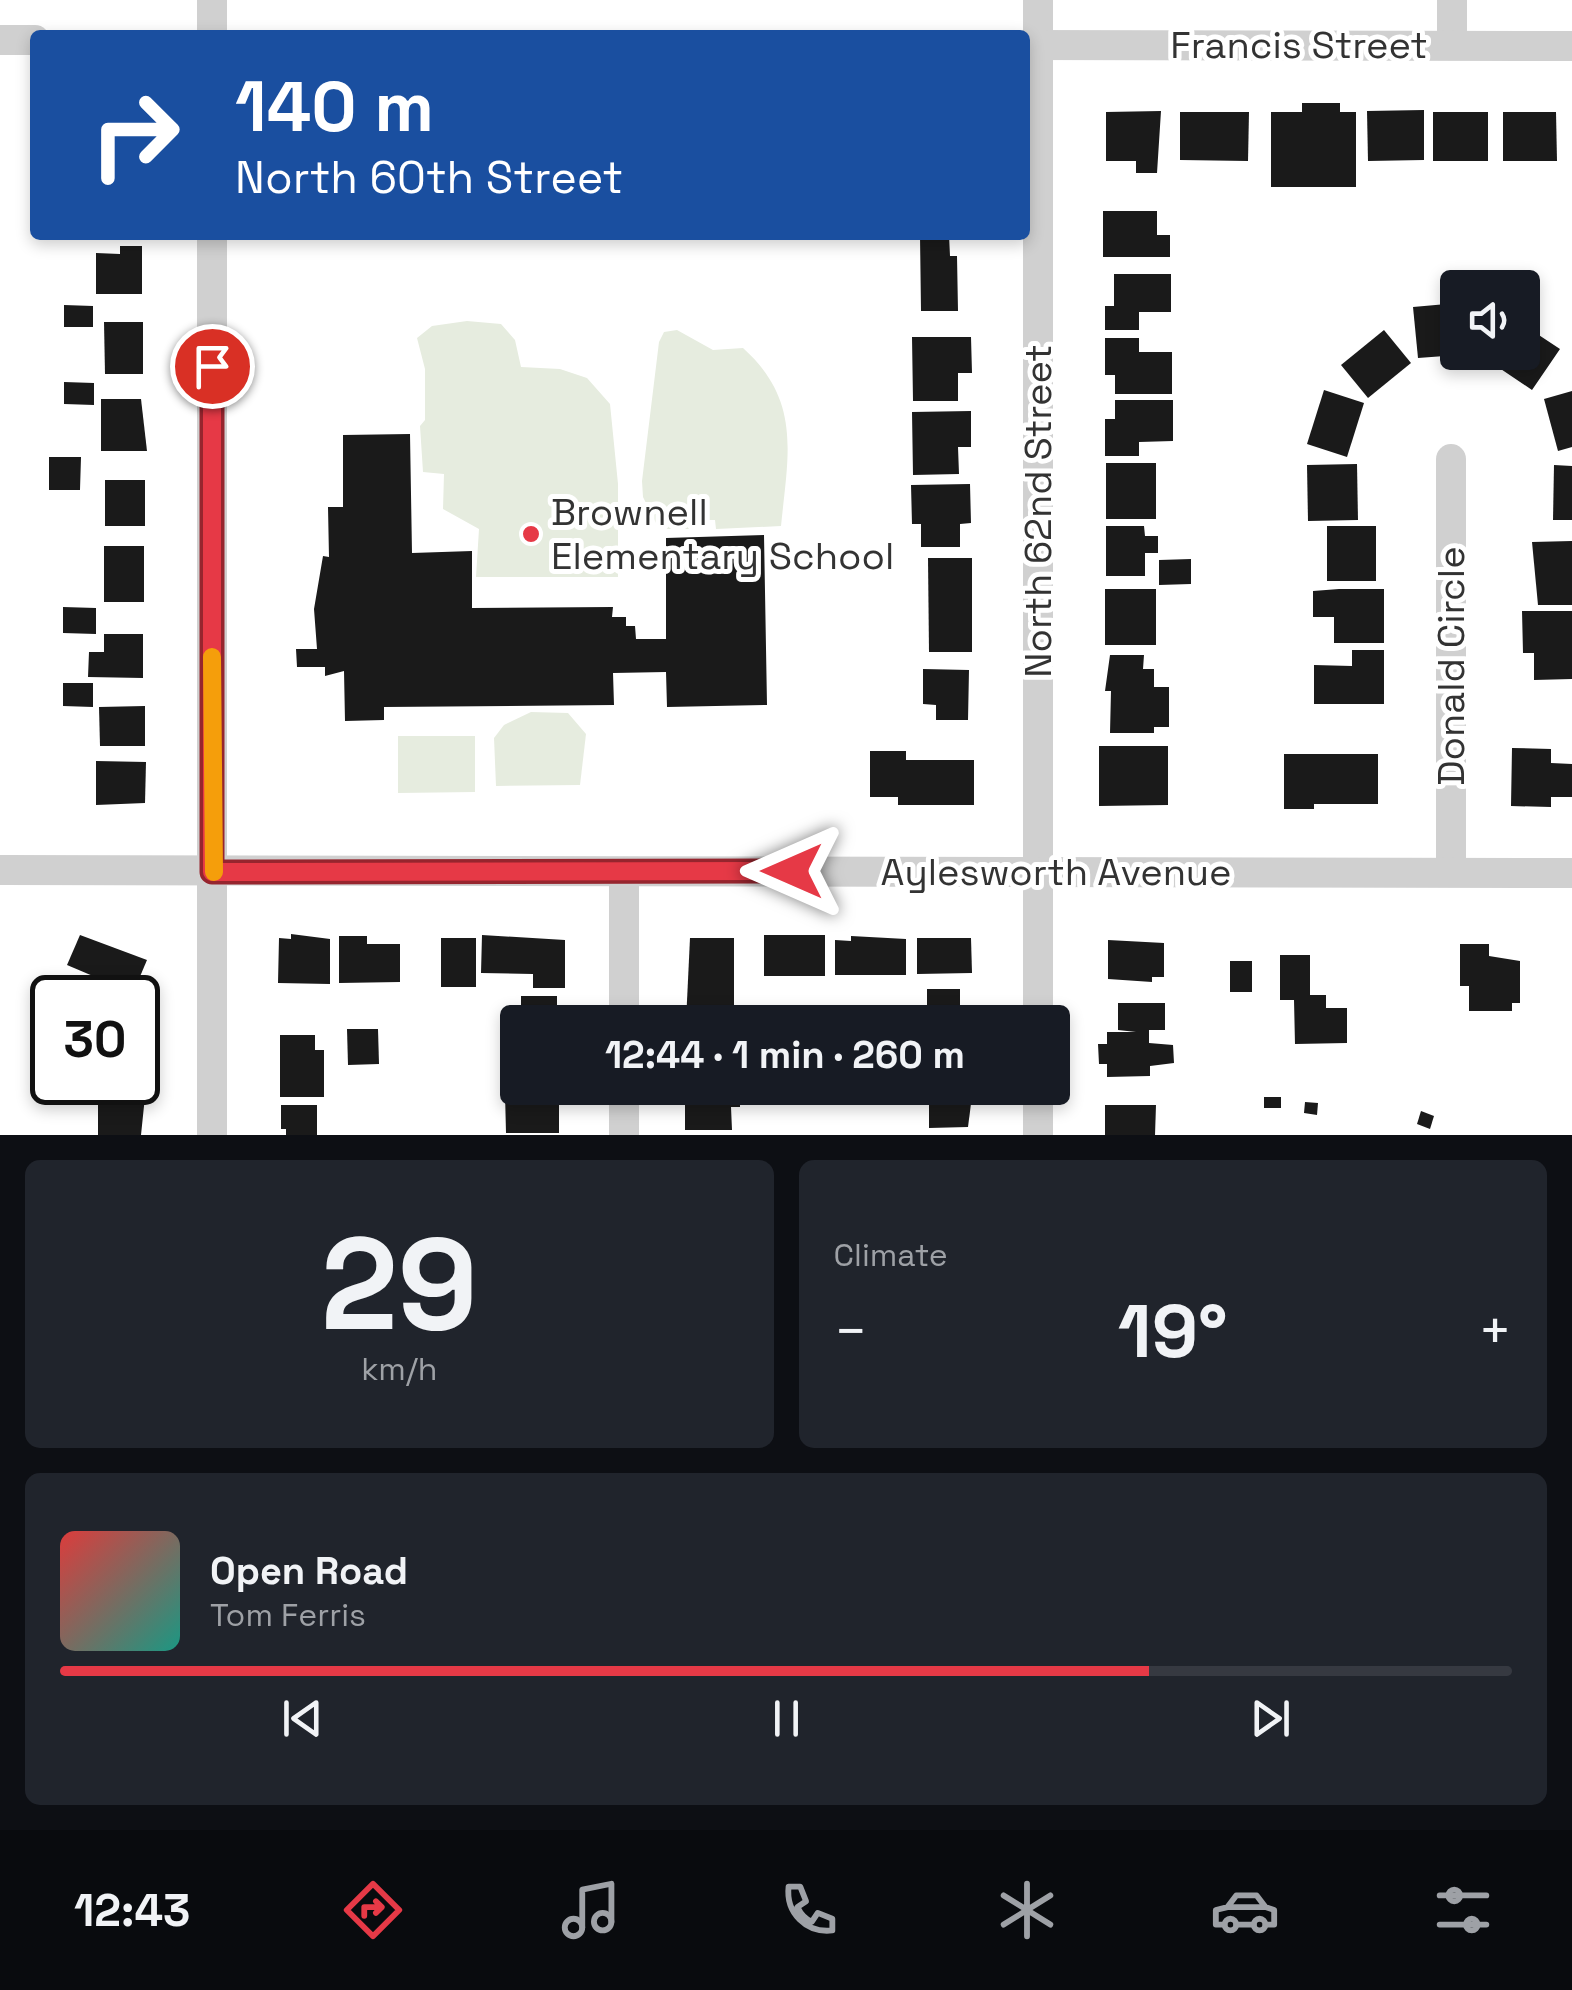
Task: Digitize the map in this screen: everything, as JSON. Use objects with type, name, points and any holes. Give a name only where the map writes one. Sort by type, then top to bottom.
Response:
[{"type":"street","points":[[212,0],[212,30]]},
{"type":"street","name":"North 62nd Street","points":[[1038,0],[1032,45],[1038,1005]]},
{"type":"street","points":[[1452,0],[1452,45]]},
{"type":"street","points":[[0,40],[30,40]]},
{"type":"street","name":"Francis Street","points":[[1032,45],[1572,46]]},
{"type":"street","points":[[212,240],[212,1135]]},
{"type":"street","name":"Donald Circle","points":[[1451,459],[1451,872]]},
{"type":"street","name":"Aylesworth Avenue","points":[[0,870],[1572,873]]},
{"type":"street","points":[[624,872],[624,1005]]},
{"type":"street","points":[[624,1105],[624,1135]]},
{"type":"street","points":[[1038,1105],[1038,1135]]},
{"type":"shaded area","points":[[467,321],[501,324],[515,340],[521,367],[560,369],[587,378],[610,404],[618,484],[618,577],[476,577],[479,529],[443,509],[444,474],[423,472],[420,426],[425,420],[425,369],[417,338],[432,326]]},
{"type":"shaded area","points":[[677,330],[713,350],[743,348],[775,388],[783,409],[788,452],[781,526],[716,529],[715,520],[699,520],[699,529],[659,529],[643,497],[642,481],[659,342],[664,332]]},
{"type":"shaded area","points":[[531,712],[568,713],[586,734],[580,785],[496,786],[494,738],[504,725]]},
{"type":"shaded area","points":[[398,736],[475,736],[475,792],[398,793]]},
{"type":"building","points":[[1302,103],[1340,103],[1340,112],[1356,112],[1356,187],[1271,187],[1271,112],[1302,112]]},
{"type":"building","points":[[1424,110],[1424,160],[1368,161],[1367,111]]},
{"type":"building","points":[[1161,111],[1157,173],[1136,173],[1136,161],[1106,161],[1106,112]]},
{"type":"building","points":[[1180,112],[1249,112],[1248,161],[1180,160]]},
{"type":"building","points":[[1433,112],[1488,112],[1488,161],[1433,161]]},
{"type":"building","points":[[1503,112],[1556,112],[1557,161],[1503,161]]},
{"type":"building","points":[[1103,211],[1157,211],[1157,235],[1170,235],[1170,257],[1103,257]]},
{"type":"building","points":[[920,240],[949,240],[950,256],[957,256],[958,311],[921,311]]},
{"type":"building","points":[[120,246],[142,246],[142,294],[96,294],[96,253],[120,254]]},
{"type":"building","points":[[1114,274],[1171,274],[1171,312],[1139,312],[1139,330],[1105,330],[1105,306],[1114,306]]},
{"type":"building","points":[[64,305],[93,306],[93,327],[64,327]]},
{"type":"building","points":[[1440,305],[1440,356],[1418,358],[1413,307]]},
{"type":"building","points":[[104,322],[143,322],[143,374],[105,374]]},
{"type":"building","points":[[1384,330],[1411,363],[1368,398],[1341,365]]},
{"type":"building","points":[[1540,336],[1560,349],[1532,390],[1502,370],[1540,370]]},
{"type":"building","points":[[912,337],[971,337],[972,373],[958,373],[958,401],[913,401]]},
{"type":"building","points":[[1105,338],[1139,338],[1139,352],[1172,352],[1172,394],[1115,394],[1115,375],[1105,375]]},
{"type":"building","points":[[64,382],[94,383],[94,405],[64,404]]},
{"type":"building","points":[[1324,390],[1364,403],[1347,457],[1307,444]]},
{"type":"building","points":[[1572,391],[1572,447],[1558,451],[1544,399]]},
{"type":"building","points":[[101,399],[141,399],[147,451],[101,451]]},
{"type":"building","points":[[1115,400],[1173,400],[1173,441],[1139,442],[1139,456],[1105,456],[1105,419],[1115,419]]},
{"type":"building","points":[[971,411],[971,447],[958,447],[959,474],[913,475],[912,412]]},
{"type":"building","points":[[410,434],[412,553],[472,551],[472,608],[613,607],[612,617],[626,617],[626,626],[635,626],[636,639],[666,639],[666,538],[764,535],[767,705],[667,707],[666,672],[613,673],[614,705],[384,707],[384,720],[345,721],[344,671],[325,676],[325,667],[297,667],[296,649],[317,649],[314,609],[323,556],[329,557],[328,507],[343,507],[343,435]]},
{"type":"building","points":[[49,457],[81,457],[80,490],[49,490]]},
{"type":"building","points":[[1106,463],[1156,463],[1156,519],[1106,519]]},
{"type":"building","points":[[1357,464],[1358,520],[1308,521],[1307,465]]},
{"type":"building","points":[[1554,465],[1572,466],[1572,520],[1553,520]]},
{"type":"building","points":[[105,480],[145,480],[145,526],[105,526]]},
{"type":"building","points":[[970,484],[971,523],[960,524],[960,547],[921,547],[921,524],[912,524],[911,485]]},
{"type":"building","points":[[1106,526],[1144,526],[1145,536],[1158,536],[1158,553],[1145,553],[1145,576],[1106,576]]},
{"type":"building","points":[[1327,526],[1376,526],[1376,581],[1327,581]]},
{"type":"building","points":[[1572,541],[1572,605],[1538,605],[1532,542]]},
{"type":"building","points":[[104,546],[144,546],[144,602],[104,602]]},
{"type":"building","points":[[928,558],[972,558],[972,652],[929,652]]},
{"type":"building","points":[[1191,559],[1191,584],[1159,585],[1159,560]]},
{"type":"building","points":[[1105,589],[1156,589],[1156,645],[1105,645]]},
{"type":"building","points":[[1384,589],[1384,643],[1334,643],[1334,617],[1313,617],[1313,591]]},
{"type":"building","points":[[63,607],[96,608],[96,634],[63,633]]},
{"type":"building","points":[[1522,611],[1572,611],[1572,679],[1534,680],[1534,653],[1523,653]]},
{"type":"building","points":[[104,634],[143,634],[143,678],[88,677],[89,652],[104,652]]},
{"type":"building","points":[[1352,650],[1384,650],[1384,704],[1314,704],[1314,665],[1352,666]]},
{"type":"building","points":[[1110,655],[1144,655],[1143,669],[1154,669],[1154,687],[1169,687],[1169,727],[1154,727],[1154,733],[1110,733],[1111,691],[1105,691]]},
{"type":"building","points":[[923,669],[969,670],[968,720],[936,720],[936,705],[923,704]]},
{"type":"building","points":[[63,683],[93,683],[93,707],[63,706]]},
{"type":"building","points":[[145,706],[145,746],[100,746],[99,707]]},
{"type":"building","points":[[1099,746],[1168,746],[1168,805],[1099,806]]},
{"type":"building","points":[[1512,748],[1551,749],[1551,763],[1572,764],[1572,797],[1551,797],[1551,807],[1511,806]]},
{"type":"building","points":[[870,751],[906,751],[906,760],[974,760],[974,805],[898,805],[898,797],[870,797]]},
{"type":"building","points":[[1284,754],[1378,754],[1378,804],[1314,804],[1314,809],[1284,809]]},
{"type":"building","points":[[96,761],[146,762],[145,803],[96,805]]},
{"type":"building","points":[[291,934],[330,939],[330,984],[278,983],[279,938],[291,939]]},
{"type":"building","points":[[80,935],[147,960],[141,975],[91,975],[67,965]]},
{"type":"building","points":[[482,935],[565,940],[565,988],[533,988],[533,974],[481,973]]},
{"type":"building","points":[[764,935],[825,935],[825,976],[764,976]]},
{"type":"building","points":[[339,936],[367,936],[367,944],[400,944],[400,982],[339,983]]},
{"type":"building","points":[[851,936],[906,939],[906,975],[835,975],[835,940],[851,941]]},
{"type":"building","points":[[441,938],[476,938],[476,987],[441,987]]},
{"type":"building","points":[[690,938],[734,938],[734,1005],[687,1005]]},
{"type":"building","points":[[917,938],[971,938],[972,973],[917,974]]},
{"type":"building","points":[[1108,940],[1164,943],[1164,977],[1152,977],[1152,982],[1108,979]]},
{"type":"building","points":[[1460,944],[1489,944],[1489,956],[1520,961],[1520,1003],[1512,1003],[1512,1011],[1469,1011],[1469,986],[1460,986]]},
{"type":"building","points":[[1280,955],[1310,955],[1310,995],[1326,995],[1326,1008],[1347,1008],[1347,1043],[1295,1044],[1294,1000],[1280,1000]]},
{"type":"building","points":[[1230,961],[1252,961],[1252,992],[1230,992]]},
{"type":"building","points":[[927,989],[960,989],[960,1005],[927,1005]]},
{"type":"building","points":[[521,996],[557,996],[557,1005],[521,1005]]},
{"type":"building","points":[[1118,1003],[1165,1003],[1165,1030],[1149,1030],[1149,1043],[1173,1045],[1174,1063],[1150,1066],[1150,1076],[1107,1077],[1107,1064],[1099,1064],[1098,1044],[1107,1044],[1107,1032],[1136,1032],[1118,1030]]},
{"type":"building","points":[[347,1029],[378,1029],[379,1064],[348,1065]]},
{"type":"building","points":[[280,1035],[315,1035],[315,1050],[324,1050],[324,1097],[280,1097]]},
{"type":"building","points":[[1264,1097],[1281,1097],[1281,1108],[1264,1108]]},
{"type":"building","points":[[1305,1102],[1318,1103],[1317,1115],[1304,1113]]},
{"type":"building","points":[[98,1105],[144,1105],[141,1135],[98,1135]]},
{"type":"building","points":[[281,1105],[317,1105],[317,1135],[286,1135],[286,1129],[281,1129]]},
{"type":"building","points":[[505,1105],[559,1105],[559,1133],[506,1133]]},
{"type":"building","points":[[685,1105],[740,1105],[731,1107],[732,1130],[685,1130]]},
{"type":"building","points":[[929,1105],[971,1105],[968,1127],[929,1128]]},
{"type":"building","points":[[1105,1105],[1156,1105],[1155,1135],[1105,1135]]},
{"type":"building","points":[[1421,1111],[1434,1116],[1430,1129],[1417,1124]]},
{"type":"slow traffic","points":[[212,657],[214,872]]},
{"type":"place","name":"Brownell Elementary School","points":[[531,534]]},
{"type":"route","points":[[212,366],[212,872],[792,871]]}]
